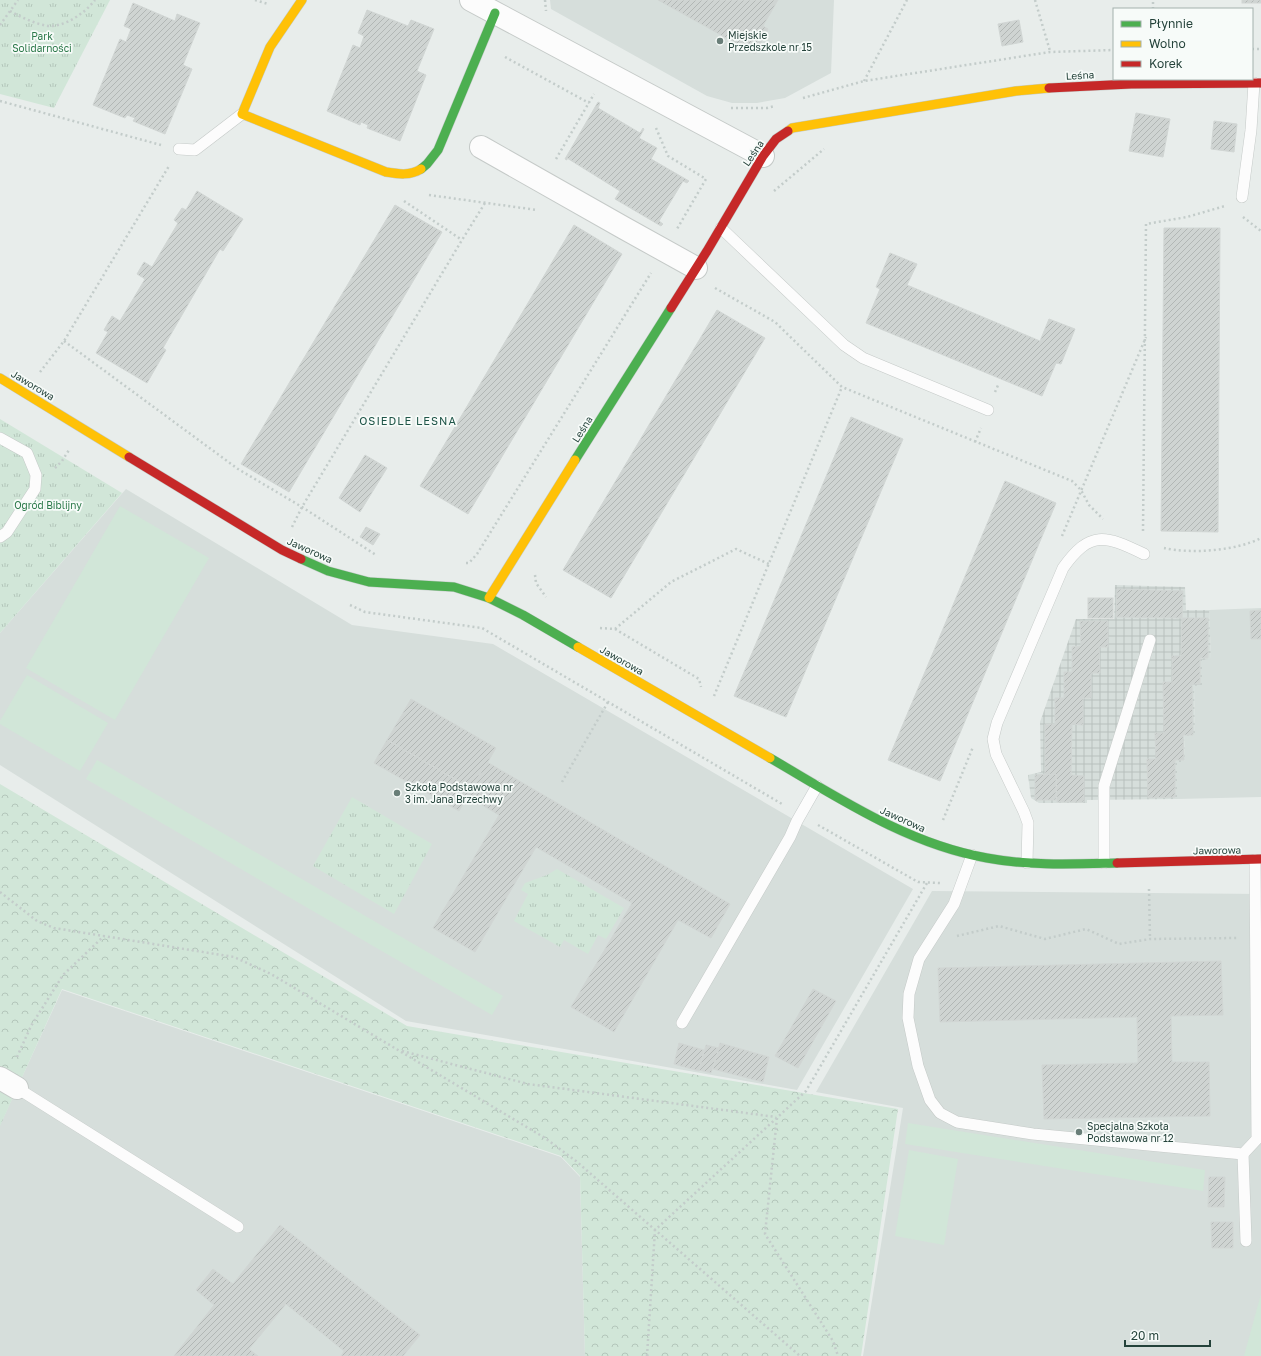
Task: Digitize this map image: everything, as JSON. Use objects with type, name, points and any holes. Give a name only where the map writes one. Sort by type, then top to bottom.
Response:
[{"type":"street","points":[[302,0],[270,47],[242,114],[386,172],[402,175],[416,172],[426,166],[438,150],[495,13]]},
{"type":"street","points":[[471,0],[763,156]]},
{"type":"street","name":"Leśna","points":[[489,598],[721,228],[763,156],[776,139],[792,128],[1016,91],[1068,86],[1257,83]]},
{"type":"street","points":[[481,147],[696,268]]},
{"type":"street","name":"Jaworowa","points":[[0,378],[282,550],[328,571],[369,582],[454,587],[489,598],[523,615],[874,819],[908,834],[945,848],[972,855],[1027,862],[1104,863],[1258,859]]},
{"type":"lane","points":[[1242,197],[1257,83]]},
{"type":"lane","points":[[179,149],[195,150],[242,114]]},
{"type":"lane","points":[[721,228],[844,345],[863,358],[988,410]]},
{"type":"lane","points":[[0,438],[27,454],[36,475],[35,489],[7,532],[0,537]]},
{"type":"lane","points":[[1027,862],[1028,823],[996,754],[993,739],[997,723],[1063,568],[1074,553],[1087,543],[1104,539],[1119,542],[1144,554]]},
{"type":"lane","points":[[1104,863],[1104,786],[1150,640]]},
{"type":"lane","points":[[682,1023],[790,837],[800,815],[817,786]]},
{"type":"lane","points":[[972,855],[954,904],[920,959],[909,994],[908,1018],[918,1066],[930,1100],[940,1113],[957,1122],[1033,1134],[1243,1154]]},
{"type":"lane","points":[[1246,1241],[1243,1154],[1257,1139],[1256,938],[1258,859]]},
{"type":"lane","points":[[8,1083],[238,1227]]},
{"type":"path","points":[[0,25],[18,0]]},
{"type":"path","points":[[10,11],[28,20],[48,26],[66,22],[88,9],[95,0]]},
{"type":"path","points":[[545,0],[546,11],[553,15]]},
{"type":"path","points":[[864,81],[907,0]]},
{"type":"path","points":[[1036,0],[1050,52]]},
{"type":"path","points":[[482,44],[589,103]]},
{"type":"path","points":[[797,100],[864,81],[1050,52],[1113,50]]},
{"type":"path","points":[[542,182],[596,91]]},
{"type":"path","points":[[0,101],[179,149],[64,341],[40,372]]},
{"type":"path","points":[[726,106],[733,108],[767,108],[782,104]]},
{"type":"path","points":[[462,565],[469,563],[478,554],[666,250],[706,179],[668,156],[654,126]]},
{"type":"path","points":[[770,195],[828,146]]},
{"type":"path","points":[[386,172],[387,189],[462,240]]},
{"type":"path","points":[[425,194],[529,208],[544,212]]},
{"type":"path","points":[[1143,531],[1146,224],[1187,217],[1220,208],[1242,197]]},
{"type":"path","points":[[288,533],[302,507],[485,203]]},
{"type":"path","points":[[714,288],[775,322],[842,387],[1072,481],[1081,490],[1089,505],[1104,520]]},
{"type":"path","points":[[1081,490],[1146,337]]},
{"type":"path","points":[[64,341],[238,469],[302,507],[377,556]]},
{"type":"path","points":[[714,696],[770,564],[842,387]]},
{"type":"path","points":[[1163,547],[1176,550],[1224,550],[1261,538]]},
{"type":"path","points":[[614,629],[670,582],[736,549],[770,564]]},
{"type":"path","points":[[534,569],[536,583],[549,601]]},
{"type":"path","points":[[345,603],[365,612],[482,628],[800,815],[918,882],[961,883]]},
{"type":"path","points":[[596,628],[614,629],[699,679],[702,693]]},
{"type":"path","points":[[562,782],[608,702]]},
{"type":"path","points":[[647,1356],[655,1230],[806,1091],[928,883]]},
{"type":"path","points":[[1141,889],[1157,889]]},
{"type":"path","points":[[1149,889],[1150,939]]},
{"type":"path","points":[[0,892],[37,921],[54,928],[234,957],[271,974],[546,1138],[576,1161],[800,1356]]},
{"type":"path","points":[[929,943],[999,926],[1045,939],[1086,929],[1119,944],[1150,939],[1256,938]]},
{"type":"path","points":[[8,1083],[31,1026],[63,975],[105,936]]},
{"type":"path","points":[[398,1050],[528,1084],[777,1117]]},
{"type":"path","points":[[777,1117],[765,1234],[833,1341],[838,1356]]},
{"type":"shaded area","name":"Miejskie Przedszkole nr 15","points":[[550,0],[834,0],[831,73],[785,98],[757,103],[732,103],[707,96],[551,9]]},
{"type":"shaded area","name":"Szkoła Podstawowa nr 3 im. Jana Brzechwy","points":[[126,489],[352,625],[493,644],[913,889],[797,1090],[406,1021],[0,765],[0,633]]},
{"type":"shaded area","points":[[1115,585],[1185,587],[1186,610],[1209,610],[1211,659],[1202,660],[1202,685],[1194,686],[1195,735],[1184,736],[1185,762],[1177,762],[1177,799],[1087,800],[1087,803],[1039,803],[1031,798],[1028,775],[1041,772],[1040,722],[1076,619],[1114,619]]},
{"type":"shaded area","points":[[1261,608],[1261,797],[1177,799],[1177,762],[1185,761],[1184,735],[1195,735],[1194,685],[1202,685],[1202,660],[1211,659],[1209,610]]},
{"type":"shaded area","name":"Specjalna Szkoła Podstawowa nr 12","points":[[932,891],[1261,894],[1261,1356],[863,1356],[903,1108],[816,1092]]},
{"type":"shaded area","points":[[62,990],[561,1157],[580,1177],[585,1356],[0,1356],[0,1125]]},
{"type":"green space","name":"Park Solidarności","points":[[0,0],[110,0],[54,108],[0,94]]},
{"type":"green space","name":"Ogród Biblijny","points":[[0,419],[122,493],[0,633]]},
{"type":"green space","points":[[120,506],[209,558],[115,720],[26,668]]},
{"type":"green space","points":[[27,675],[108,723],[80,771],[0,724],[0,721]]},
{"type":"green space","points":[[97,760],[503,996],[492,1015],[86,779]]},
{"type":"green space","points":[[0,784],[407,1026],[898,1109],[861,1356],[585,1356],[580,1176],[561,1156],[62,989],[0,1126]]},
{"type":"green space","points":[[352,797],[432,844],[394,914],[313,866]]},
{"type":"green space","points":[[557,869],[624,908],[606,939],[598,935],[588,954],[564,940],[560,947],[514,921],[528,894],[521,890],[525,883],[547,875]]},
{"type":"green space","points":[[908,1123],[1205,1170],[1203,1191],[905,1144]]},
{"type":"green space","points":[[909,1150],[958,1159],[944,1245],[895,1236]]},
{"type":"green space","points":[[1261,1294],[1261,1356],[1244,1356]]},
{"type":"building","points":[[658,0],[778,0],[763,26],[768,29],[755,54]]},
{"type":"building","points":[[1242,0],[1261,0],[1261,3],[1242,3]]},
{"type":"building","points":[[133,3],[175,21],[177,14],[200,23],[183,65],[192,69],[165,134],[133,121],[135,118],[127,115],[125,118],[93,105],[120,39],[126,42],[131,29],[124,26]]},
{"type":"building","points":[[367,10],[408,26],[411,20],[434,29],[417,71],[426,75],[400,141],[367,128],[368,125],[361,122],[360,125],[327,111],[353,45],[360,48],[364,36],[358,33]]},
{"type":"building","points":[[1019,20],[1023,42],[1002,46],[998,24]]},
{"type":"building","points":[[598,102],[600,103],[598,108],[640,133],[643,128],[644,129],[639,138],[657,148],[651,159],[689,181],[687,183],[683,181],[659,221],[663,224],[661,226],[615,199],[620,191],[567,158],[567,160],[565,159]]},
{"type":"building","points":[[1136,113],[1170,119],[1163,157],[1129,151]]},
{"type":"building","points":[[1214,121],[1237,124],[1234,152],[1211,149]]},
{"type":"building","points":[[197,191],[243,219],[223,251],[220,249],[163,348],[166,350],[147,383],[96,353],[108,332],[104,330],[112,316],[120,321],[145,279],[137,274],[144,262],[152,267],[178,223],[174,220],[182,208],[186,210]]},
{"type":"building","points":[[395,205],[442,232],[289,492],[241,464]]},
{"type":"building","points":[[574,225],[622,254],[468,514],[420,486]]},
{"type":"building","points":[[1164,228],[1220,228],[1218,532],[1161,531]]},
{"type":"building","points":[[890,253],[917,264],[907,285],[1040,341],[1049,319],[1075,329],[1061,364],[1056,363],[1042,396],[866,323],[880,289],[876,287]]},
{"type":"building","points":[[717,310],[765,338],[611,598],[563,570]]},
{"type":"building","points":[[851,417],[903,439],[786,717],[734,696]]},
{"type":"building","points":[[365,455],[387,468],[360,512],[339,498]]},
{"type":"building","points":[[1005,481],[1056,503],[940,781],[888,760]]},
{"type":"building","points":[[366,527],[380,534],[373,545],[360,537]]},
{"type":"building","points":[[1117,589],[1183,591],[1182,618],[1116,617]]},
{"type":"building","points":[[1088,598],[1113,598],[1113,618],[1088,618]]},
{"type":"building","points":[[1261,610],[1261,639],[1251,639],[1250,611]]},
{"type":"building","points":[[1182,618],[1208,618],[1208,658],[1200,658],[1200,684],[1192,684],[1193,735],[1183,735],[1184,760],[1175,760],[1175,797],[1148,798],[1147,759],[1156,759],[1155,733],[1164,733],[1163,682],[1172,682],[1172,656],[1181,656]]},
{"type":"building","points":[[1080,621],[1108,621],[1108,647],[1099,647],[1100,673],[1091,673],[1091,698],[1083,698],[1083,725],[1072,724],[1071,775],[1084,776],[1084,802],[1057,802],[1056,774],[1045,775],[1045,724],[1055,724],[1055,698],[1064,698],[1064,672],[1072,672],[1072,647],[1081,646]]},
{"type":"building","points":[[411,699],[496,748],[472,789],[387,740]]},
{"type":"building","points":[[387,740],[472,789],[459,811],[374,763]]},
{"type":"building","points":[[487,762],[730,904],[711,938],[678,920],[614,1032],[571,1007],[632,903],[536,847],[475,952],[433,928],[499,815],[467,796]]},
{"type":"building","points":[[1056,774],[1056,800],[1035,800],[1035,775]]},
{"type":"building","points":[[1221,961],[1223,1015],[1171,1016],[1172,1062],[1209,1062],[1210,1116],[1044,1119],[1042,1065],[1138,1063],[1137,1017],[940,1022],[938,968]]},
{"type":"building","points":[[813,989],[836,1001],[798,1068],[775,1056]]},
{"type":"building","points":[[679,1043],[704,1050],[699,1071],[674,1064]]},
{"type":"building","points":[[720,1043],[769,1057],[763,1082],[713,1069]]},
{"type":"building","points":[[706,1045],[719,1048],[711,1073],[699,1070]]},
{"type":"building","points":[[1209,1177],[1225,1177],[1224,1207],[1208,1207]]},
{"type":"building","points":[[1211,1222],[1233,1222],[1233,1248],[1212,1248]]},
{"type":"building","points":[[280,1225],[420,1335],[403,1356],[341,1356],[344,1351],[286,1304],[249,1349],[258,1356],[174,1356],[214,1305],[196,1290],[213,1269],[233,1284]]},
{"type":"traffic: fast","points":[[421,169],[438,150],[495,13]]},
{"type":"traffic: fast","points":[[575,460],[671,308]]},
{"type":"traffic: fast","points":[[301,559],[328,571],[369,582],[454,587],[489,598],[523,615],[578,647]]},
{"type":"traffic: fast","points":[[770,758],[874,818],[901,831],[958,851],[1003,861],[1052,864],[1117,863]]},
{"type":"traffic: slow","points":[[302,0],[270,47],[242,114],[386,172],[408,174],[421,169]]},
{"type":"traffic: slow","points":[[788,131],[792,128],[1016,91],[1049,88]]},
{"type":"traffic: slow","points":[[0,378],[129,457]]},
{"type":"traffic: slow","points":[[489,598],[575,460]]},
{"type":"traffic: slow","points":[[578,647],[770,758]]},
{"type":"traffic: jam","points":[[1049,88],[1131,84],[1261,83]]},
{"type":"traffic: jam","points":[[671,308],[707,251],[763,156],[776,139],[788,131]]},
{"type":"traffic: jam","points":[[129,457],[282,550],[301,559]]},
{"type":"traffic: jam","points":[[1117,863],[1261,859]]},
{"type":"place","name":"Miejskie Przedszkole nr 15","points":[[720,41]]},
{"type":"place","name":"Szkoła Podstawowa nr 3 im. Jana Brzechwy","points":[[397,793]]},
{"type":"place","name":"Specjalna Szkoła Podstawowa nr 12","points":[[1079,1132]]},
{"type":"district","name":"OSIEDLE LESNA","points":[[408,421]]}]
